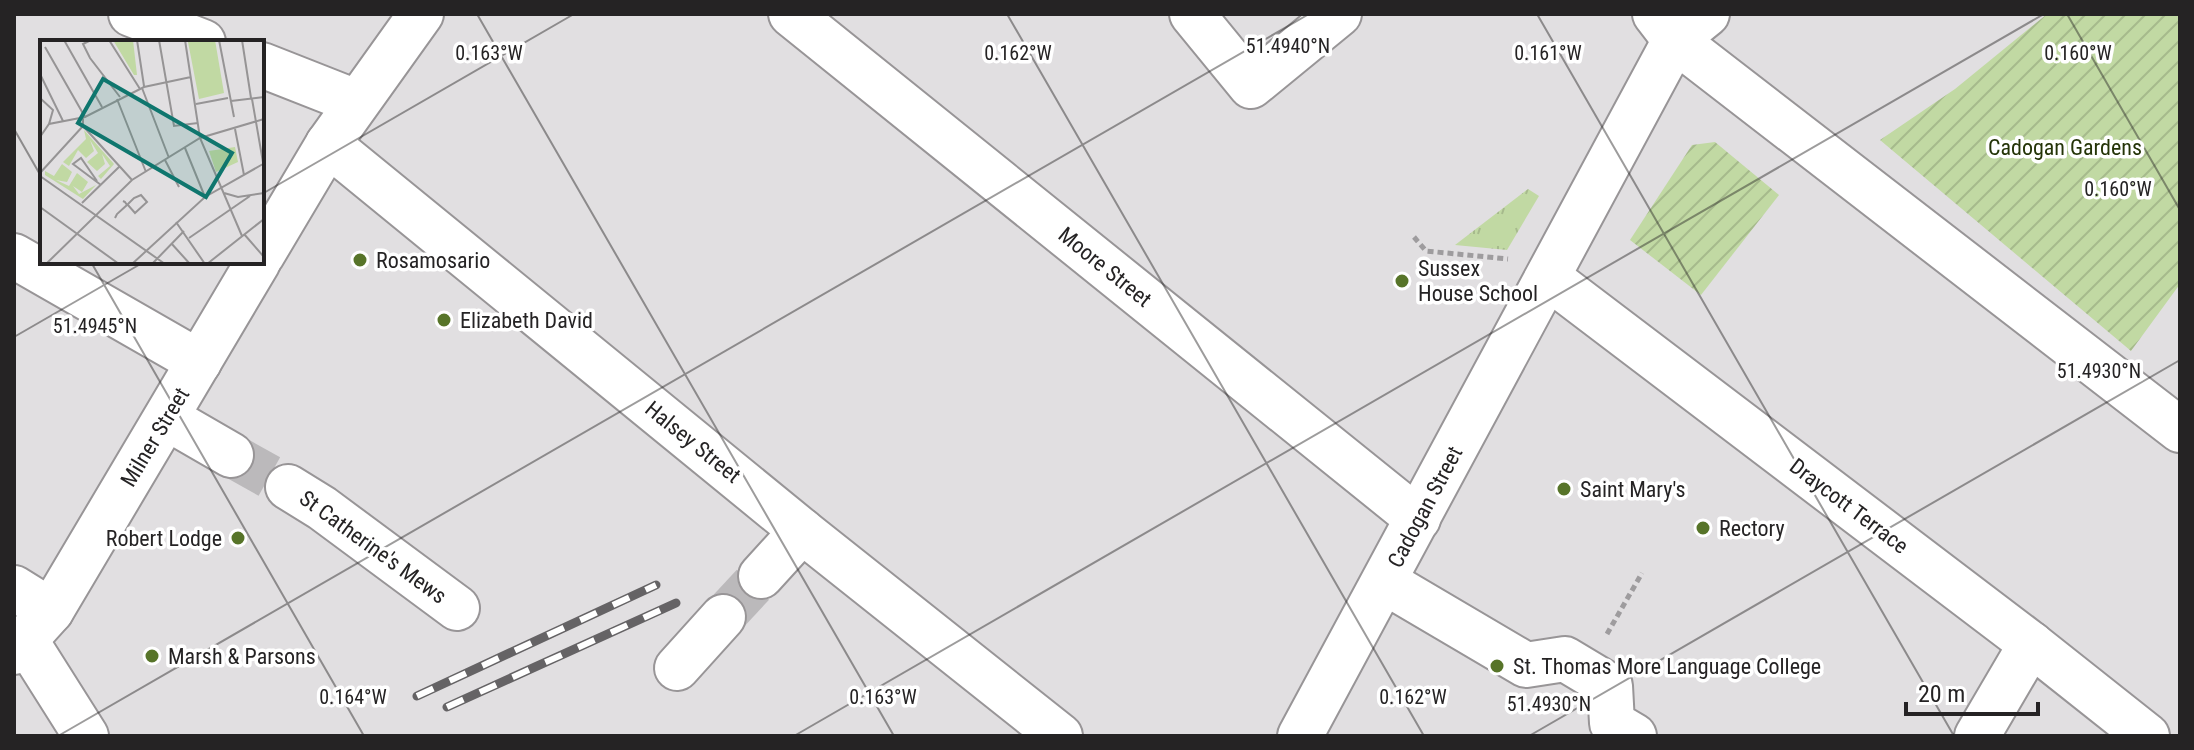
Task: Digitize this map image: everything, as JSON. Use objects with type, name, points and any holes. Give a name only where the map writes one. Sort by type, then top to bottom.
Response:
[{"type":"street","points":[[131,14],[198,40]]},
{"type":"street","points":[[264,252],[328,144],[421,14]]},
{"type":"street","name":"Moore Street","points":[[791,14],[1418,519]]},
{"type":"street","points":[[1192,14],[1251,86],[1339,14]]},
{"type":"street","points":[[1553,271],[1679,23],[2180,430]]},
{"type":"street","points":[[264,66],[356,102]]},
{"type":"street","name":"Halsey Street","points":[[328,144],[802,531],[1060,736]]},
{"type":"street","points":[[14,256],[199,362]]},
{"type":"street","name":"Milner Street","points":[[31,635],[167,418],[257,264]]},
{"type":"street","name":"Cadogan Street","points":[[1300,736],[1553,271]]},
{"type":"street","name":"Draycott Terrace","points":[[1553,271],[2147,736]]},
{"type":"street","points":[[167,418],[231,455]]},
{"type":"street","name":"St Catherine's Mews","points":[[288,487],[322,508],[457,608]]},
{"type":"street","points":[[761,576],[802,531]]},
{"type":"street","points":[[1385,582],[1526,665],[1565,659],[1585,670],[1610,686],[1612,723],[1634,736]]},
{"type":"street","points":[[14,588],[31,635],[86,736]]},
{"type":"street","points":[[677,668],[723,617]]},
{"type":"street","points":[[1977,736],[2031,644]]},
{"type":"path","points":[[1414,237],[1426,251],[1553,271]]},
{"type":"path","points":[[1585,670],[1642,573]]},
{"type":"green space","name":"Cadogan Gardens","points":[[2047,14],[2180,14],[2180,284],[2131,351],[1880,140],[1955,89]]},
{"type":"green space","points":[[1715,142],[1779,195],[1701,295],[1630,240],[1692,145]]},
{"type":"green space","points":[[1528,189],[1539,196],[1507,250],[1455,245]]},
{"type":"tunnel","points":[[231,455],[288,487]]},
{"type":"tunnel","points":[[723,617],[761,576]]},
{"type":"railway","points":[[417,696],[656,585]]},
{"type":"railway","points":[[447,707],[676,603]]},
{"type":"place","name":"Rosamosario","points":[[360,260]]},
{"type":"place","name":"Sussex House School","points":[[1402,281]]},
{"type":"place","name":"Elizabeth David","points":[[444,320]]},
{"type":"place","name":"Saint Mary's","points":[[1564,489]]},
{"type":"place","name":"Rectory","points":[[1703,528]]},
{"type":"place","name":"Robert Lodge","points":[[238,538]]},
{"type":"place","name":"Marsh & Parsons","points":[[152,656]]},
{"type":"place","name":"St. Thomas More Language College","points":[[1497,666]]}]
